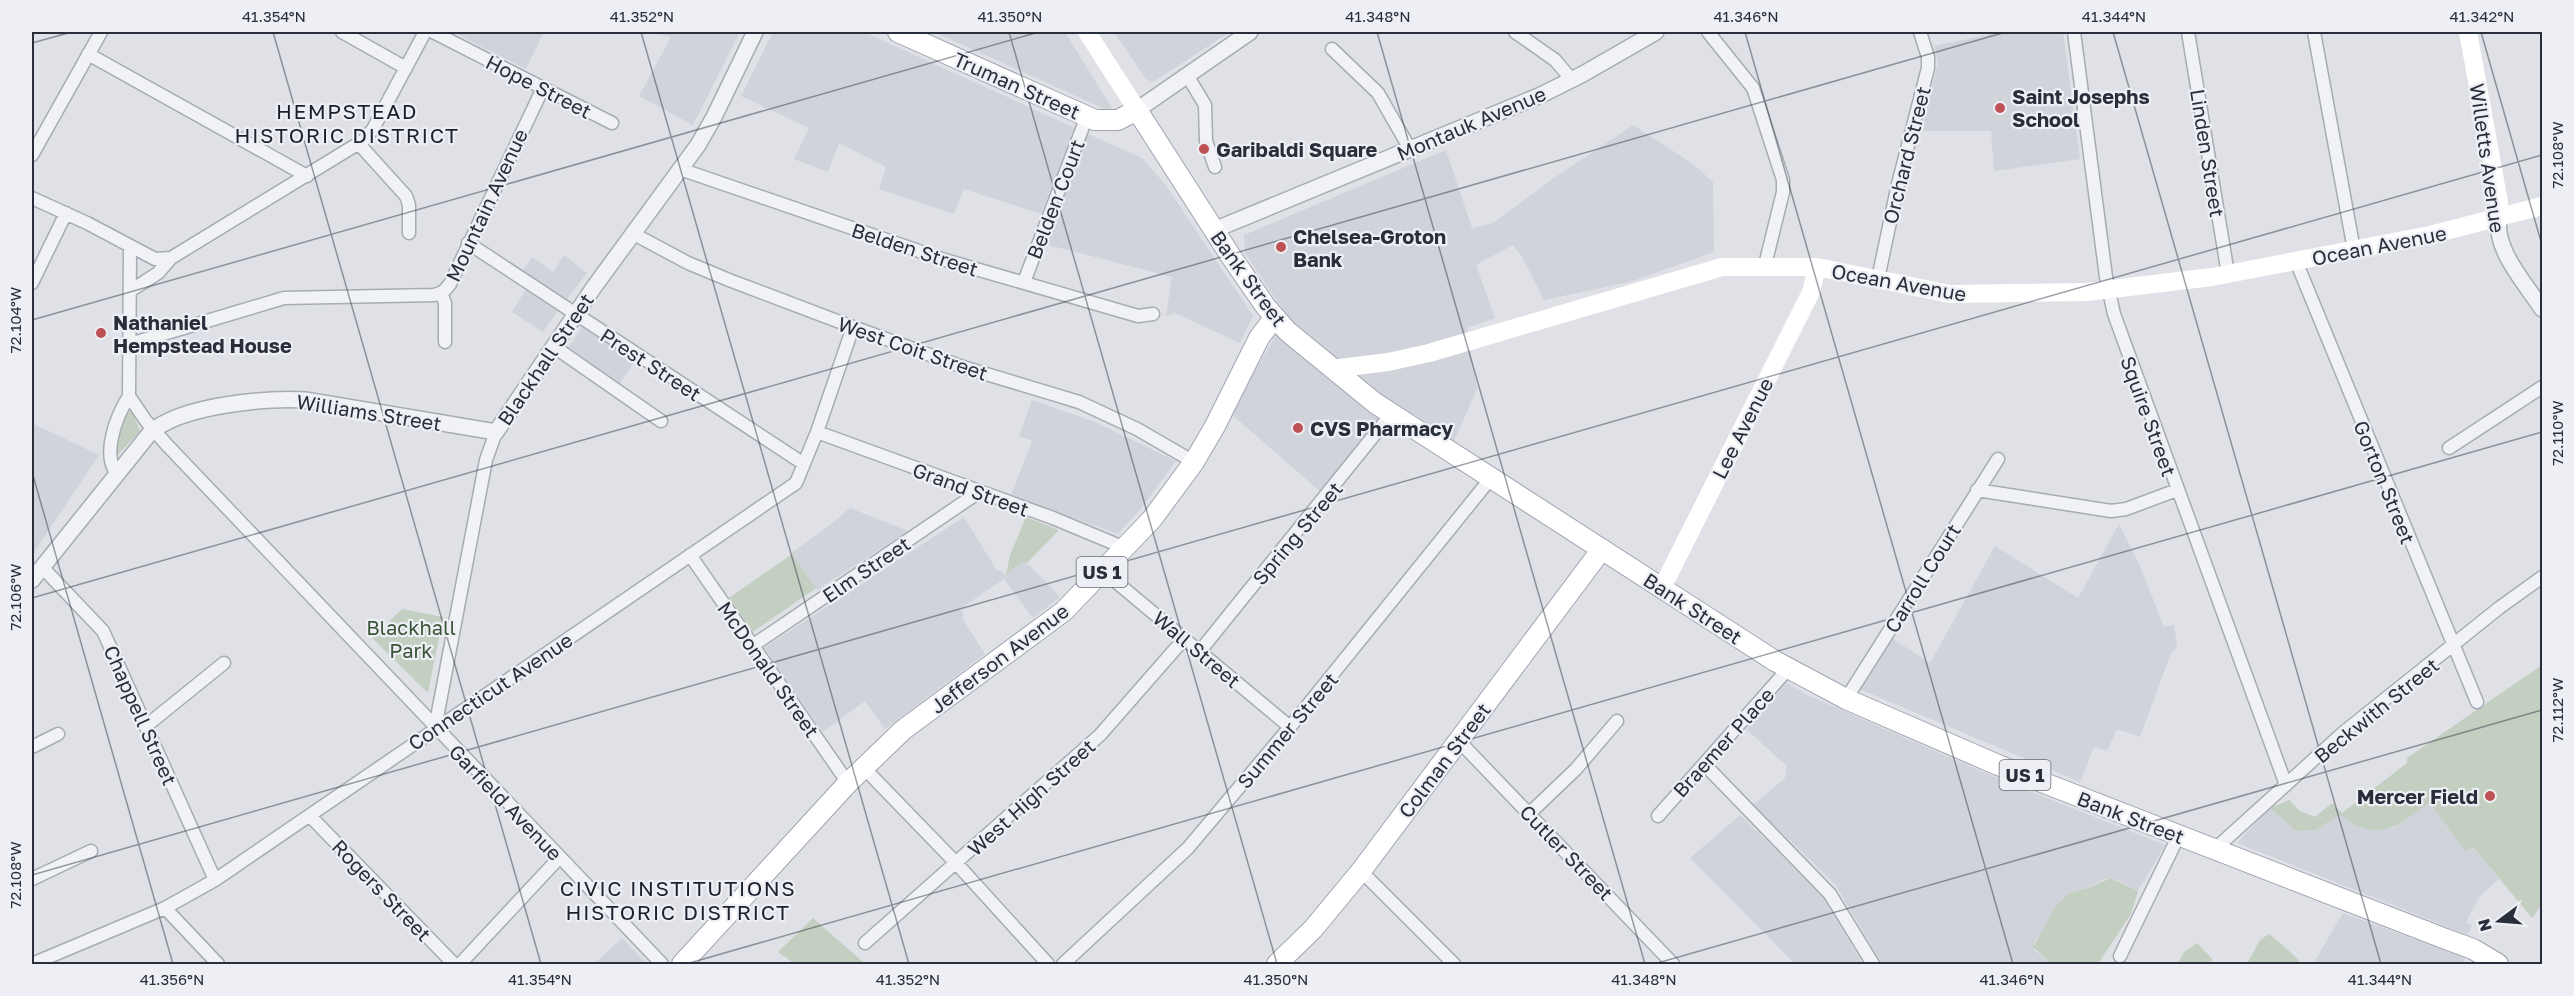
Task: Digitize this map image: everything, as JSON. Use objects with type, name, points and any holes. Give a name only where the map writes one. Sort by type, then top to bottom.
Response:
[{"type":"main road","name":"Truman Street","points":[[898,32],[1087,116],[1111,122],[1137,110]]},
{"type":"main road","name":"Bank Street","points":[[1087,32],[1214,230],[1274,318],[1332,369],[1392,413],[1788,669],[1846,699],[2004,767],[2473,949],[2498,964]]},
{"type":"main road","name":"Willetts Avenue","points":[[2468,32],[2499,202],[2499,219]]},
{"type":"main road","name":"Ocean Avenue","points":[[1332,369],[1429,353],[1527,322],[1634,295],[1705,271],[1731,266],[1817,267],[1928,291],[1967,296],[2108,290],[2228,274],[2354,250],[2499,219],[2542,206]]},
{"type":"main road","name":"Lee Avenue","points":[[1662,588],[1811,292],[1817,267]]},
{"type":"main road","name":"Jefferson Avenue","points":[[681,964],[848,783],[903,730],[1064,611],[1152,519],[1194,462],[1259,338],[1274,318]]},
{"type":"main road","name":"Colman Street","points":[[1277,964],[1313,929],[1361,871],[1602,549]]},
{"type":"street","points":[[32,155],[101,32]]},
{"type":"street","points":[[342,32],[406,68]]},
{"type":"street","points":[[130,291],[158,273],[171,258],[359,144],[373,129],[425,32]]},
{"type":"street","name":"Hope Street","points":[[433,32],[612,123]]},
{"type":"street","name":"Blackhall Street","points":[[435,728],[486,460],[496,432],[575,314],[707,131],[755,32]]},
{"type":"street","points":[[1137,110],[1250,32]]},
{"type":"street","points":[[1515,32],[1555,60],[1572,80]]},
{"type":"street","name":"Montauk Avenue","points":[[1214,230],[1572,80],[1656,32]]},
{"type":"street","points":[[1708,32],[1753,88],[1783,180],[1784,192],[1765,265]]},
{"type":"street","name":"Orchard Street","points":[[1878,279],[1898,184],[1928,68],[1928,57],[1920,32]]},
{"type":"street","name":"Squire Street","points":[[2074,32],[2108,290],[2119,333],[2286,785]]},
{"type":"street","name":"Linden Street","points":[[2188,32],[2228,274]]},
{"type":"street","points":[[2314,32],[2354,250]]},
{"type":"street","points":[[1332,49],[1378,93],[1410,149]]},
{"type":"street","points":[[88,54],[307,176]]},
{"type":"street","points":[[1187,75],[1205,105],[1206,141],[1215,167]]},
{"type":"street","name":"Mountain Avenue","points":[[130,344],[284,298],[441,293],[450,284],[543,88]]},
{"type":"street","name":"Belden Court","points":[[1024,282],[1087,116]]},
{"type":"street","points":[[359,144],[406,196],[409,232]]},
{"type":"street","name":"Belden Street","points":[[680,169],[859,232],[1138,315],[1153,314]]},
{"type":"street","points":[[32,198],[155,259],[171,258]]},
{"type":"street","points":[[32,283],[66,213]]},
{"type":"street","name":"Willetts Avenue","points":[[2499,219],[2498,234],[2503,246],[2542,309]]},
{"type":"street","name":"West Coit Street","points":[[632,233],[719,276],[853,327],[963,367],[1079,402],[1137,429],[1194,462]]},
{"type":"street","name":"Prest Street","points":[[468,243],[804,464]]},
{"type":"street","points":[[117,474],[111,464],[109,453],[121,413],[129,396],[130,246]]},
{"type":"street","name":"Gorton Street","points":[[2296,261],[2477,702]]},
{"type":"street","points":[[441,293],[445,303],[445,342]]},
{"type":"street","name":"Connecticut Avenue","points":[[32,964],[165,908],[215,880],[796,483],[817,432],[853,327]]},
{"type":"street","points":[[553,346],[661,421]]},
{"type":"street","points":[[2449,448],[2542,387]]},
{"type":"street","name":"Garfield Avenue","points":[[129,396],[153,430],[662,964]]},
{"type":"street","name":"Williams Street","points":[[32,580],[153,430],[171,418],[191,412],[293,400],[496,432]]},
{"type":"street","name":"Spring Street","points":[[1200,651],[1392,413]]},
{"type":"street","name":"Grand Street","points":[[817,432],[1125,548]]},
{"type":"street","name":"Carroll Court","points":[[1846,699],[1998,459]]},
{"type":"street","name":"Summer Street","points":[[1063,964],[1188,848],[1290,727],[1491,478]]},
{"type":"street","points":[[1977,490],[2111,511],[2126,509],[2177,490]]},
{"type":"street","name":"Elm Street","points":[[752,646],[980,492]]},
{"type":"street","name":"McDonald Street","points":[[690,555],[848,783]]},
{"type":"street","name":"Chappell Street","points":[[42,568],[103,631],[215,880]]},
{"type":"street","name":"Wall Street","points":[[1103,571],[1290,727]]},
{"type":"street","name":"Beckwith Street","points":[[2214,849],[2344,732],[2542,577]]},
{"type":"street","name":"West High Street","points":[[865,943],[957,864],[1100,735],[1184,639]]},
{"type":"street","points":[[146,726],[224,663]]},
{"type":"street","name":"Braemer Place","points":[[1658,816],[1788,669]]},
{"type":"street","points":[[1530,813],[1576,769],[1617,721]]},
{"type":"street","points":[[32,747],[58,734]]},
{"type":"street","name":"Cutler Street","points":[[1458,741],[1530,813],[1673,964]]},
{"type":"street","points":[[1705,765],[1830,894],[1873,964]]},
{"type":"street","points":[[864,768],[957,864],[1048,964]]},
{"type":"street","name":"Rogers Street","points":[[310,816],[454,964]]},
{"type":"street","points":[[2120,956],[2179,835]]},
{"type":"street","points":[[32,879],[91,851]]},
{"type":"street","points":[[459,964],[559,858]]},
{"type":"street","points":[[1361,871],[1454,964]]},
{"type":"street","points":[[165,908],[218,964]]},
{"type":"shaded area","points":[[453,32],[544,32],[526,69]]},
{"type":"shaded area","points":[[651,32],[740,32],[693,125],[639,96],[671,37]]},
{"type":"shaded area","points":[[773,32],[864,32],[1075,128],[1041,214],[964,189],[954,214],[879,189],[886,167],[839,143],[828,172],[794,159],[809,128],[741,96]]},
{"type":"shaded area","points":[[934,32],[1065,32],[1112,108],[1107,110]]},
{"type":"shaded area","points":[[1114,32],[1230,32],[1153,82],[1146,79]]},
{"type":"shaded area","name":"Saint Josephs School","points":[[2001,32],[2063,32],[2080,159],[1994,171],[1991,131],[1921,131],[1938,62],[1934,46]]},
{"type":"shaded area","points":[[1633,125],[1693,164],[1713,182],[1714,252],[1630,282],[1544,300],[1521,255],[1513,245],[1476,265],[1495,318],[1467,328],[1477,389],[1454,441],[1414,414],[1378,421],[1321,492],[1230,413],[1287,316],[1245,253],[1244,235],[1446,150],[1472,228],[1493,223],[1554,178]]},
{"type":"shaded area","points":[[1088,134],[1142,158],[1165,184],[1253,316],[1240,343],[1175,313],[1166,316],[1172,277],[1045,244]]},
{"type":"shaded area","points":[[564,255],[587,273],[567,299],[523,270],[532,257],[553,272]]},
{"type":"shaded area","points":[[526,289],[558,311],[543,332],[512,312]]},
{"type":"shaded area","points":[[583,326],[635,361],[618,386],[566,351]]},
{"type":"shaded area","points":[[1032,400],[1095,422],[1176,461],[1140,510],[1118,534],[1011,495],[1032,441],[1019,436]]},
{"type":"shaded area","points":[[32,423],[99,455],[32,555]]},
{"type":"shaded area","points":[[850,508],[908,531],[817,590],[791,553]]},
{"type":"shaded area","points":[[964,517],[996,569],[1006,575],[1022,562],[1027,563],[1060,597],[1033,618],[1004,579],[960,609],[964,616],[962,618],[985,654],[885,729],[865,701],[823,732],[764,648]]},
{"type":"shaded area","points":[[2119,524],[2140,566],[2164,627],[2174,625],[2177,647],[2171,653],[2140,737],[2117,729],[2107,751],[2094,747],[2080,782],[1857,688],[1890,637],[1930,663],[1995,546],[2078,598]]},
{"type":"shaded area","points":[[1787,683],[1805,694],[1999,779],[2165,845],[2138,891],[2118,880],[2104,879],[2088,888],[2067,893],[2056,906],[2045,929],[2035,940],[2034,950],[2046,958],[2048,964],[1882,964],[1835,884],[1753,805],[1785,778],[1787,766],[1746,729]]},
{"type":"shaded area","points":[[2429,802],[2465,851],[2473,847],[2499,879],[2480,896],[2466,922],[2472,925],[2468,935],[2237,843],[2270,808],[2296,831],[2316,830],[2342,813],[2393,828]]},
{"type":"shaded area","points":[[1740,815],[1821,893],[1863,964],[1795,964],[1690,858]]},
{"type":"shaded area","points":[[2343,913],[2465,958],[2462,964],[2313,964]]},
{"type":"shaded area","points":[[622,938],[647,964],[594,964]]},
{"type":"green space","points":[[132,411],[140,431],[116,457],[113,452],[125,414]]},
{"type":"green space","points":[[1026,517],[1059,530],[1027,563],[1022,562],[1006,575],[1010,555]]},
{"type":"green space","points":[[792,554],[816,588],[753,632],[729,598]]},
{"type":"green space","name":"Blackhall Park","points":[[402,609],[443,617],[428,693],[372,638]]},
{"type":"green space","name":"Mercer Field","points":[[2542,665],[2542,904],[2532,918],[2473,847],[2465,851],[2430,803],[2397,825],[2380,830],[2360,827],[2339,815],[2316,830],[2296,831],[2270,808],[2289,800],[2300,811],[2315,817],[2332,803],[2342,813],[2407,763],[2407,758]]},
{"type":"green space","points":[[2111,878],[2138,891],[2131,914],[2098,964],[2048,964],[2046,958],[2033,947],[2056,906],[2068,893],[2088,888]]},
{"type":"green space","points":[[813,918],[864,963],[795,964],[778,952]]},
{"type":"green space","points":[[2269,934],[2301,964],[2247,964],[2260,940]]},
{"type":"green space","points":[[2197,943],[2212,959],[2211,964],[2178,964],[2183,953]]},
{"type":"place","name":"Saint Josephs School","points":[[2000,108]]},
{"type":"place","name":"Garibaldi Square","points":[[1204,149]]},
{"type":"place","name":"Chelsea-Groton Bank","points":[[1281,247]]},
{"type":"place","name":"Nathaniel Hempstead House","points":[[101,333]]},
{"type":"place","name":"CVS Pharmacy","points":[[1298,428]]},
{"type":"place","name":"Mercer Field","points":[[2490,796]]},
{"type":"district","name":"HEMPSTEAD HISTORIC DISTRICT","points":[[347,123]]},
{"type":"district","name":"CIVIC INSTITUTIONS HISTORIC DISTRICT","points":[[678,900]]}]
